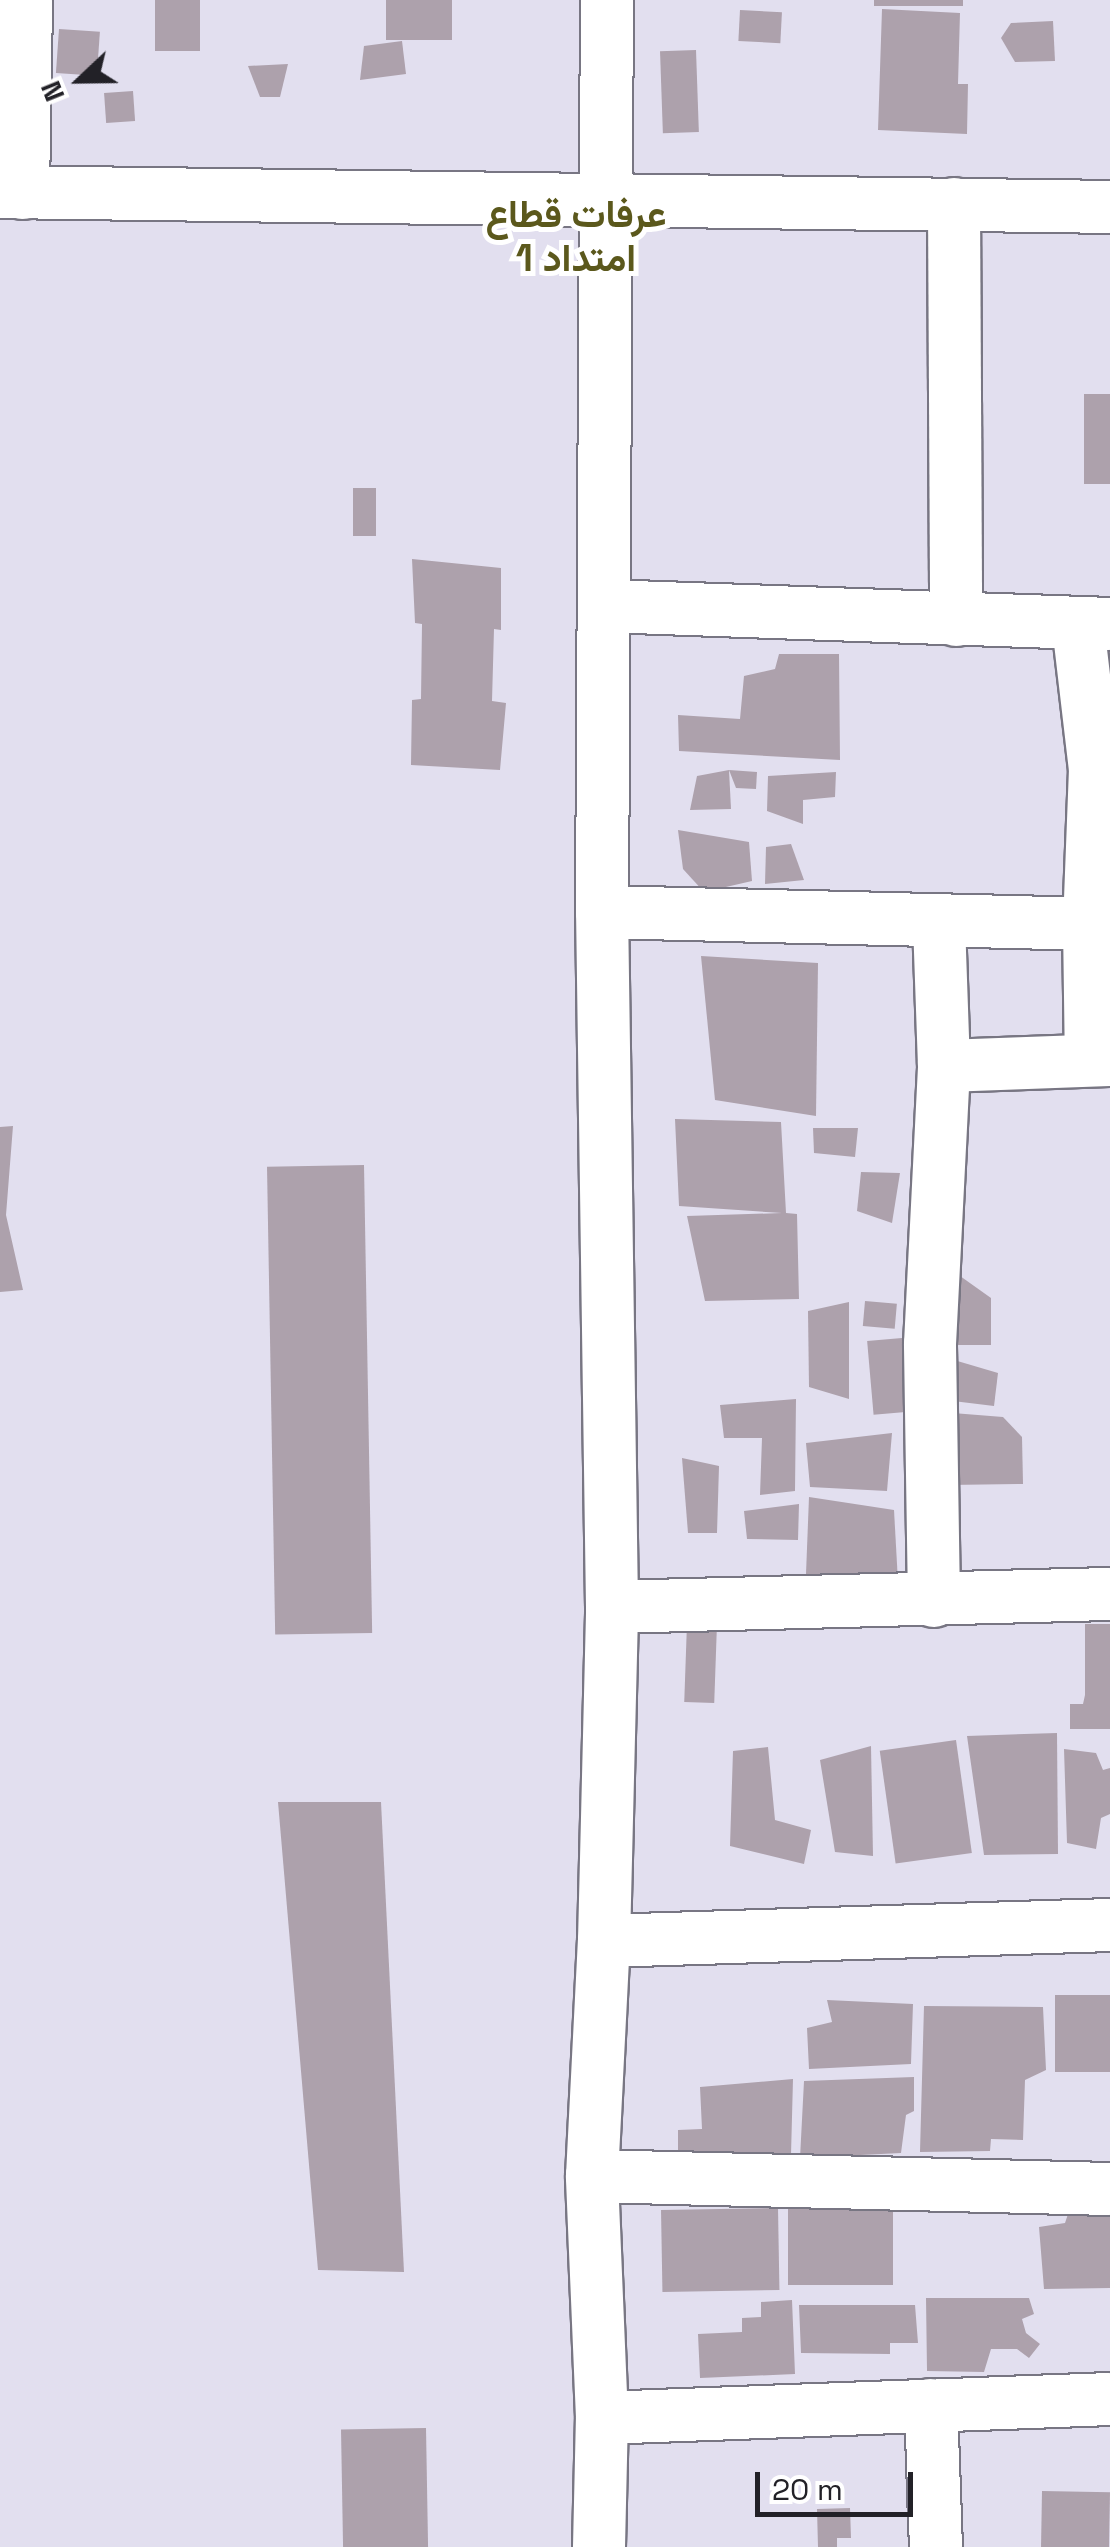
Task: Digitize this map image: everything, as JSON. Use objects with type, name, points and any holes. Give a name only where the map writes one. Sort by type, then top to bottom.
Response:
[{"type":"street","points":[[26,0],[12,193],[1110,207]]},
{"type":"street","points":[[599,2547],[602,2418],[592,2176],[604,1941],[612,1606],[602,912],[608,0]]},
{"type":"street","points":[[954,204],[956,620]]},
{"type":"street","points":[[605,606],[1094,624],[1102,769],[1089,924],[1101,1060],[944,1066]]},
{"type":"street","points":[[602,912],[1089,924]]},
{"type":"street","points":[[934,1601],[930,1344],[944,1066],[939,921]]},
{"type":"street","points":[[612,1606],[1110,1594]]},
{"type":"street","points":[[604,1941],[1110,1925]]},
{"type":"street","points":[[592,2176],[1110,2189]]},
{"type":"street","points":[[602,2418],[1110,2399]]},
{"type":"street","points":[[931,2405],[936,2547]]},
{"type":"building","points":[[155,0],[200,0],[200,51],[155,51]]},
{"type":"building","points":[[386,0],[452,0],[452,40],[386,40]]},
{"type":"building","points":[[874,0],[963,0],[963,6],[874,6]]},
{"type":"building","points":[[882,9],[960,13],[958,84],[968,84],[967,134],[878,130]]},
{"type":"building","points":[[740,10],[782,12],[780,43],[738,41]]},
{"type":"building","points":[[1053,21],[1055,61],[1015,62],[1001,38],[1011,23]]},
{"type":"building","points":[[59,29],[100,32],[97,76],[56,73]]},
{"type":"building","points":[[402,41],[406,74],[360,80],[364,46]]},
{"type":"building","points":[[696,50],[699,132],[663,133],[660,51]]},
{"type":"building","points":[[288,64],[280,97],[260,97],[248,66]]},
{"type":"building","points":[[133,91],[135,121],[106,123],[104,93]]},
{"type":"building","points":[[1084,394],[1110,394],[1110,484],[1084,484]]},
{"type":"building","points":[[353,488],[376,488],[376,536],[353,536]]},
{"type":"building","points":[[412,559],[501,568],[501,630],[494,629],[492,701],[506,703],[500,770],[411,765],[412,700],[421,699],[422,624],[415,623]]},
{"type":"building","points":[[779,654],[839,654],[840,760],[679,751],[678,715],[740,719],[744,676],[775,669]]},
{"type":"building","points":[[729,770],[731,809],[690,810],[697,776]]},
{"type":"building","points":[[729,770],[757,772],[756,789],[736,788]]},
{"type":"building","points":[[836,772],[835,797],[803,800],[803,824],[767,811],[768,776]]},
{"type":"building","points":[[678,830],[749,842],[752,881],[704,892],[683,869]]},
{"type":"building","points":[[791,844],[804,880],[765,884],[766,847]]},
{"type":"building","points":[[701,956],[818,963],[816,1116],[715,1100]]},
{"type":"building","points":[[675,1119],[781,1122],[786,1213],[797,1214],[799,1299],[705,1301],[687,1216],[782,1213],[679,1206]]},
{"type":"building","points":[[13,1126],[6,1215],[23,1290],[0,1292],[0,1127]]},
{"type":"building","points":[[813,1128],[858,1128],[855,1157],[814,1153]]},
{"type":"building","points":[[364,1165],[372,1633],[275,1635],[267,1167]]},
{"type":"building","points":[[861,1172],[900,1173],[892,1223],[857,1211]]},
{"type":"building","points":[[953,1271],[991,1298],[991,1345],[954,1345]]},
{"type":"building","points":[[865,1301],[897,1304],[895,1329],[863,1326]]},
{"type":"building","points":[[849,1302],[849,1399],[809,1387],[808,1311]]},
{"type":"building","points":[[902,1338],[908,1412],[874,1415],[867,1341]]},
{"type":"building","points":[[954,1360],[998,1373],[994,1406],[953,1401]]},
{"type":"building","points":[[796,1399],[795,1491],[760,1495],[762,1438],[724,1438],[720,1405]]},
{"type":"building","points":[[940,1412],[1003,1417],[1022,1437],[1023,1484],[948,1485]]},
{"type":"building","points":[[892,1433],[887,1491],[810,1487],[806,1443]]},
{"type":"building","points":[[682,1458],[719,1466],[717,1533],[688,1533]]},
{"type":"building","points":[[809,1497],[894,1510],[898,1582],[806,1574]]},
{"type":"building","points":[[799,1504],[798,1540],[747,1539],[744,1511]]},
{"type":"building","points":[[687,1623],[717,1624],[714,1703],[684,1702]]},
{"type":"building","points":[[1085,1624],[1110,1624],[1110,1729],[1070,1729],[1070,1704],[1083,1704],[1085,1695]]},
{"type":"building","points":[[1057,1733],[1058,1854],[984,1855],[967,1736]]},
{"type":"building","points":[[956,1740],[972,1853],[896,1864],[880,1751]]},
{"type":"building","points":[[871,1746],[873,1856],[835,1852],[820,1760]]},
{"type":"building","points":[[768,1747],[775,1820],[811,1830],[804,1864],[730,1846],[733,1751]]},
{"type":"building","points":[[1064,1749],[1096,1753],[1103,1770],[1110,1768],[1110,1814],[1101,1818],[1096,1849],[1067,1843]]},
{"type":"building","points":[[278,1802],[381,1802],[404,2272],[318,2270]]},
{"type":"building","points":[[1055,1995],[1110,1995],[1110,2072],[1055,2072]]},
{"type":"building","points":[[827,2000],[913,2004],[911,2064],[809,2069],[807,2028],[832,2022]]},
{"type":"building","points":[[924,2006],[1043,2007],[1046,2070],[1025,2080],[1023,2140],[991,2139],[990,2151],[920,2152]]},
{"type":"building","points":[[914,2077],[914,2111],[906,2115],[901,2153],[800,2158],[804,2081]]},
{"type":"building","points":[[793,2079],[791,2155],[678,2160],[678,2130],[702,2129],[700,2087]]},
{"type":"building","points":[[788,2205],[893,2205],[893,2285],[788,2285]]},
{"type":"building","points":[[778,2208],[779,2290],[662,2292],[661,2210]]},
{"type":"building","points":[[1068,2214],[1110,2215],[1110,2288],[1044,2289],[1039,2227],[1065,2223]]},
{"type":"building","points":[[926,2298],[1029,2298],[1034,2314],[1022,2319],[1026,2333],[1040,2344],[1029,2358],[1017,2349],[991,2349],[984,2372],[927,2371]]},
{"type":"building","points":[[792,2300],[795,2374],[700,2378],[698,2334],[742,2332],[742,2318],[761,2317],[761,2302]]},
{"type":"building","points":[[799,2305],[915,2305],[918,2343],[890,2343],[890,2354],[801,2353]]},
{"type":"building","points":[[426,2428],[428,2547],[343,2547],[341,2429]]},
{"type":"building","points":[[1042,2491],[1110,2492],[1109,2547],[1041,2547]]},
{"type":"building","points":[[850,2508],[851,2538],[837,2538],[837,2547],[818,2547],[817,2509]]},
{"type":"district","name":"عرفات قطاع 1 امتداد","points":[[576,237]]}]
